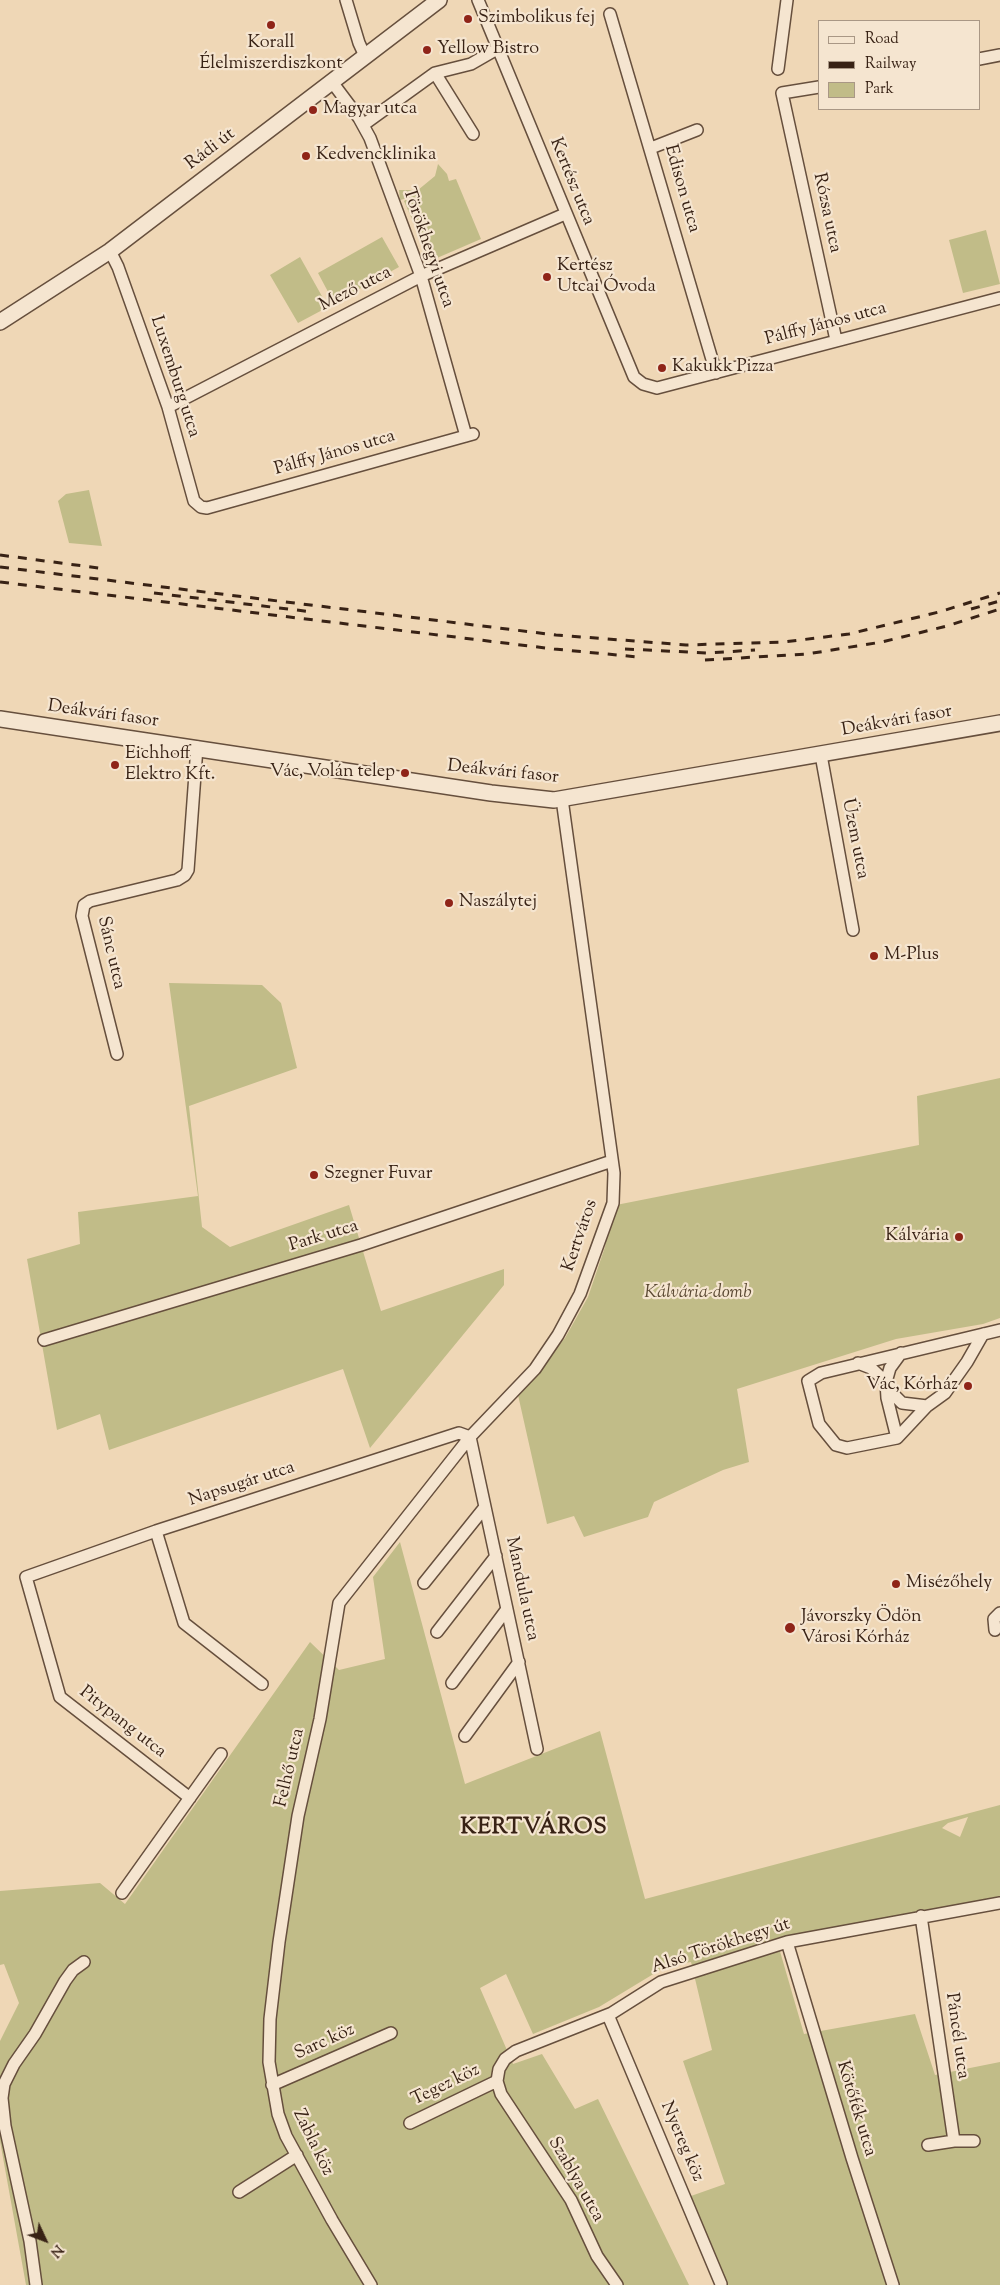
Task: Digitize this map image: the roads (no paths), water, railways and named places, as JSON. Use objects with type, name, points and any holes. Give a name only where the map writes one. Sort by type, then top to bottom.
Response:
[{"type":"street","points":[[346,0],[359,43],[365,56]]},
{"type":"street","name":"Rádi út","points":[[0,322],[110,251],[439,0]]},
{"type":"street","name":"Kertész utca","points":[[478,0],[634,377]]},
{"type":"street","points":[[778,69],[787,0]]},
{"type":"street","name":"Edison utca","points":[[610,14],[716,373]]},
{"type":"street","points":[[363,125],[435,73],[471,64],[497,49]]},
{"type":"street","points":[[980,59],[1000,55]]},
{"type":"street","points":[[435,73],[473,134]]},
{"type":"street","name":"Törökhegyi utca","points":[[332,82],[363,125],[370,138],[421,276],[470,435]]},
{"type":"street","name":"Rózsa utca","points":[[818,87],[782,93],[836,340]]},
{"type":"street","points":[[651,148],[697,130]]},
{"type":"street","name":"Mező utca","points":[[168,408],[421,276],[565,214]]},
{"type":"street","name":"Luxemburg utca","points":[[110,251],[118,267],[168,408],[194,501],[201,507],[207,508]]},
{"type":"street","name":"Pálffy János utca","points":[[634,377],[644,384],[657,388],[1000,298]]},
{"type":"street","name":"Pálffy János utca","points":[[207,508],[470,435]]},
{"type":"street","name":"Deákvári fasor","points":[[0,719],[198,747],[543,800],[562,799],[1000,723]]},
{"type":"street","name":"Sánc utca","points":[[117,1054],[82,916],[84,906],[90,901],[177,880],[185,875],[198,747]]},
{"type":"street","name":"Üzem utca","points":[[821,755],[853,930]]},
{"type":"street","name":"Kertváros","points":[[339,1603],[470,1437],[534,1369],[558,1335],[580,1294],[612,1203],[612,1161],[562,799]]},
{"type":"street","name":"Park utca","points":[[44,1340],[361,1245],[612,1161]]},
{"type":"street","points":[[983,1334],[967,1362],[945,1393],[927,1406],[897,1438],[847,1448],[836,1445],[818,1424],[808,1381],[821,1373],[858,1363],[1000,1330]]},
{"type":"street","points":[[897,1438],[887,1398],[886,1382],[890,1368],[901,1353]]},
{"type":"street","points":[[858,1363],[871,1368],[886,1382],[893,1394],[902,1403],[927,1406]]},
{"type":"street","name":"Napsugár utca","points":[[26,1576],[156,1531],[459,1433],[470,1437]]},
{"type":"street","name":"Mandula utca","points":[[470,1437],[537,1749]]},
{"type":"street","points":[[424,1583],[485,1507]]},
{"type":"street","points":[[156,1531],[184,1623],[262,1684]]},
{"type":"street","points":[[437,1632],[496,1556]]},
{"type":"street","name":"Pitypang utca","points":[[26,1576],[60,1697],[190,1798]]},
{"type":"street","name":"Felhő utca","points":[[279,1942],[298,1816],[320,1719],[339,1603]]},
{"type":"street","points":[[452,1682],[507,1609]]},
{"type":"street","points":[[995,1630],[994,1618],[1000,1613]]},
{"type":"street","points":[[465,1736],[519,1662]]},
{"type":"street","points":[[122,1893],[221,1754]]},
{"type":"street","name":"Alsó Törökhegy út","points":[[497,2081],[499,2068],[516,2051],[608,2015],[660,1982],[787,1942],[1000,1903]]},
{"type":"street","name":"Páncél utca","points":[[921,1916],[954,2141]]},
{"type":"street","name":"Zabla köz","points":[[279,1942],[270,2019],[269,2062],[278,2114],[297,2155],[332,2220],[371,2285]]},
{"type":"street","name":"Kötőfék utca","points":[[787,1942],[852,2158],[893,2285]]},
{"type":"street","points":[[36,2285],[30,2241],[5,2126],[2,2098],[4,2084],[14,2064],[35,2034],[65,1981],[73,1970],[84,1962]]},
{"type":"street","name":"Nyereg köz","points":[[608,2015],[721,2284]]},
{"type":"street","name":"Sarc köz","points":[[272,2085],[391,2033]]},
{"type":"street","name":"Szablya utca","points":[[497,2081],[501,2094],[570,2200],[597,2256],[617,2285]]},
{"type":"street","name":"Tegez köz","points":[[410,2123],[497,2081]]},
{"type":"street","points":[[928,2145],[954,2141],[974,2141]]},
{"type":"street","points":[[239,2192],[297,2155]]},
{"type":"railway","points":[[0,555],[106,569]]},
{"type":"railway","points":[[0,567],[556,635],[686,645],[784,642],[849,634],[939,612],[1000,593]]},
{"type":"railway","points":[[0,582],[554,649],[638,657]]},
{"type":"railway","points":[[154,593],[313,612]]},
{"type":"railway","points":[[971,609],[1000,601]]},
{"type":"railway","points":[[705,660],[807,654],[882,642],[947,626],[1000,609]]},
{"type":"railway","points":[[625,649],[708,653],[755,650]]},
{"type":"place","name":"Szimbolikus fej","points":[[468,19]]},
{"type":"place","name":"Korall Élelmiszerdiszkont","points":[[271,25]]},
{"type":"place","name":"Yellow Bistro","points":[[427,50]]},
{"type":"place","name":"Magyar utca","points":[[313,110]]},
{"type":"place","name":"Kedvencklinika","points":[[306,156]]},
{"type":"place","name":"Kertész Utcai Óvoda","points":[[547,277]]},
{"type":"place","name":"Kakukk Pizza","points":[[662,368]]},
{"type":"place","name":"Eichhoff Elektro Kft.","points":[[115,765]]},
{"type":"place","name":"Vác, Volán telep","points":[[405,773]]},
{"type":"place","name":"Naszálytej","points":[[449,903]]},
{"type":"place","name":"M-Plus","points":[[874,956]]},
{"type":"place","name":"Szegner Fuvar","points":[[314,1175]]},
{"type":"place","name":"Kálvária","points":[[959,1237]]},
{"type":"place","name":"Vác, Kórház","points":[[968,1386]]},
{"type":"place","name":"Misézőhely","points":[[896,1584]]},
{"type":"place","name":"Jávorszky Ödön Városi Kórház","points":[[790,1628]]},
{"type":"district","name":"KERTVÁROS","points":[[534,1829]]},
{"type":"park label","name":"Kálvária-domb","points":[[698,1294]]}]
